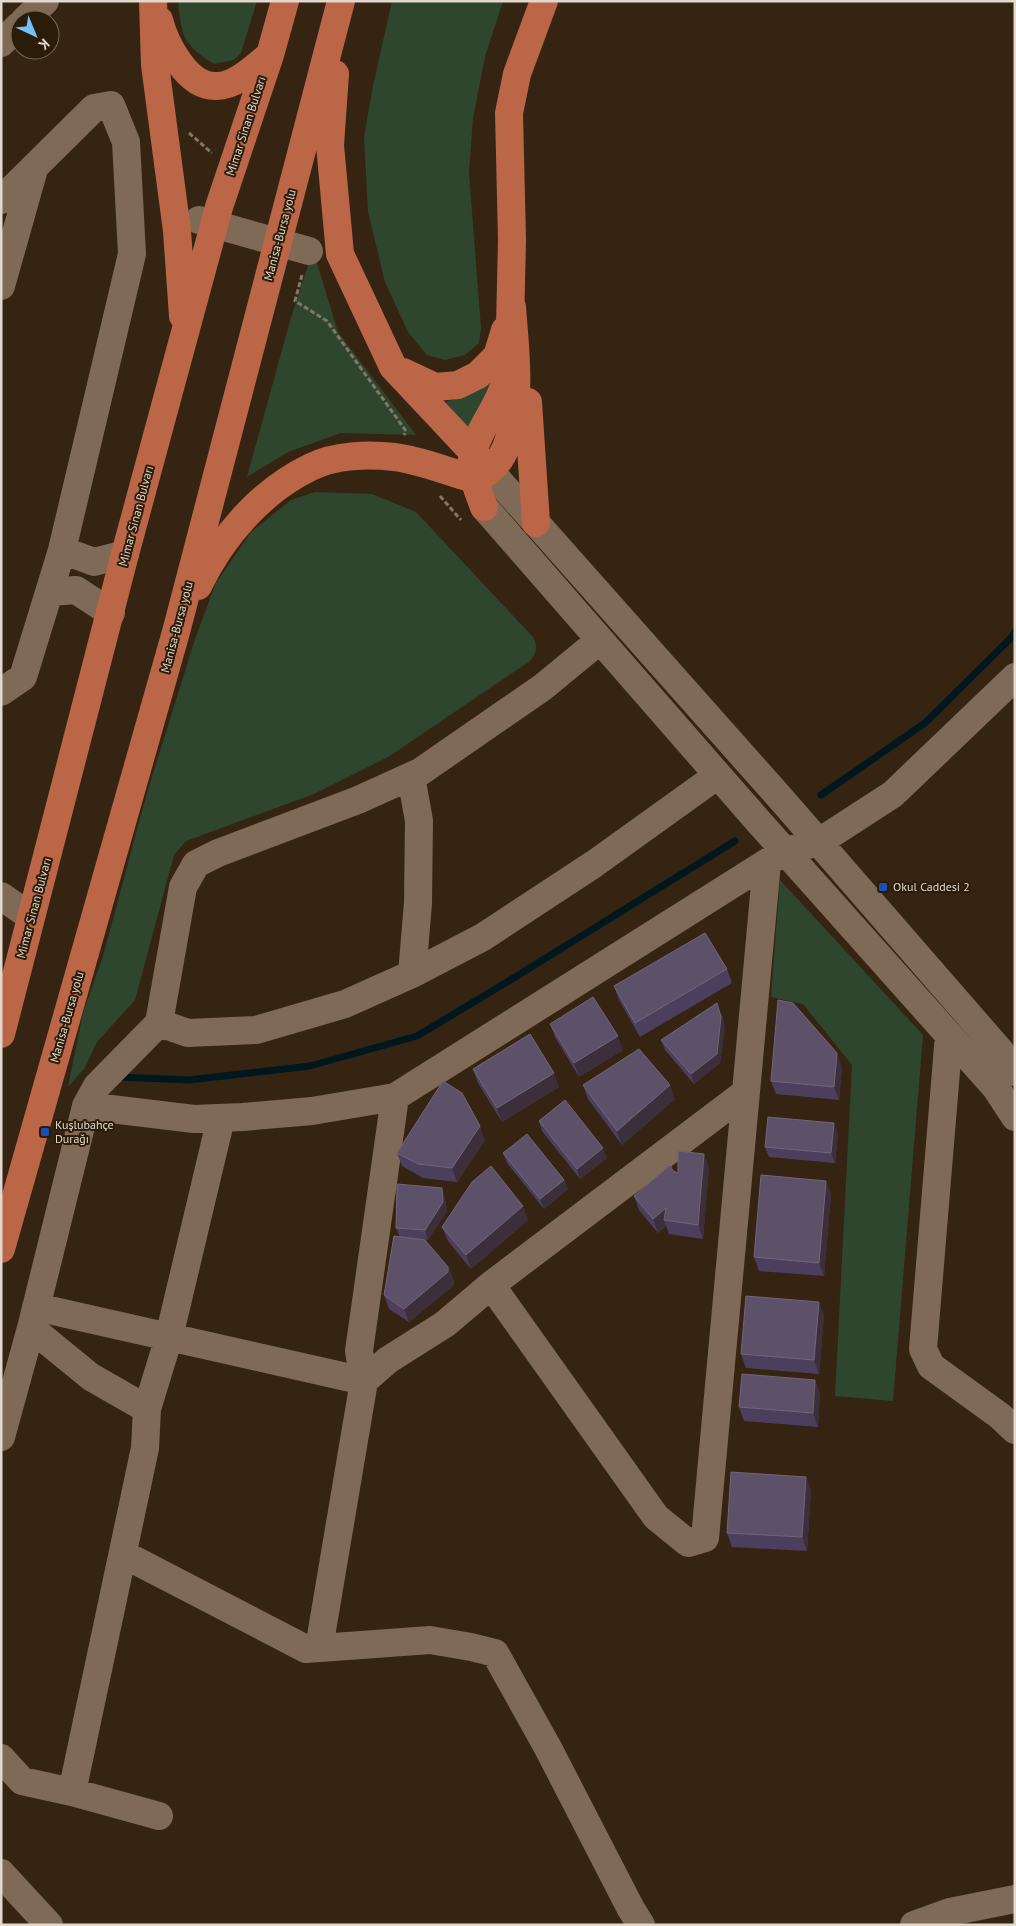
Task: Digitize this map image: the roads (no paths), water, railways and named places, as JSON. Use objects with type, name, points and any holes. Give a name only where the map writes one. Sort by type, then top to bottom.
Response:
[{"type":"highway","points":[[153,1],[163,36],[179,63],[193,77],[206,85],[226,84],[251,70],[270,55]]},
{"type":"highway","points":[[153,1],[155,65],[177,231],[185,336]]},
{"type":"highway","name":"Mimar Sinan Bulvarı","points":[[1,1034],[125,554],[219,207],[270,55],[285,1]]},
{"type":"highway","points":[[176,632],[207,566],[238,523],[263,499],[288,480],[313,466],[342,458],[372,456],[395,457],[437,467],[479,467],[500,457],[512,433],[517,378],[512,307],[508,113],[517,74],[544,1]]},
{"type":"highway","points":[[341,2],[330,145],[340,254],[393,366],[479,467],[484,507]]},
{"type":"highway","name":"Manisa-Bursa yolu","points":[[1,1250],[176,632],[341,2]]},
{"type":"highway","points":[[393,366],[435,387],[458,385],[478,374],[497,356],[512,307]]},
{"type":"highway","points":[[512,307],[526,370],[536,523]]},
{"type":"highway","points":[[437,467],[484,507]]},
{"type":"street","points":[[36,10],[45,1]]},
{"type":"street","points":[[1,200],[94,108],[111,105],[126,142],[132,254],[62,550],[50,592],[23,678],[1,692]]},
{"type":"street","points":[[1,286],[34,168]]},
{"type":"street","points":[[199,220],[309,250]]},
{"type":"street","points":[[479,467],[536,523],[1010,1056],[977,1066]]},
{"type":"street","points":[[484,507],[718,775],[776,857],[949,1035],[996,1088],[1015,1117]]},
{"type":"street","points":[[62,550],[94,562],[125,554]]},
{"type":"street","points":[[50,592],[76,590],[111,613]]},
{"type":"street","points":[[1,1437],[34,1317],[86,1106],[97,1086],[159,1023],[184,887],[196,864],[218,853],[358,800],[420,772],[543,687],[600,640]]},
{"type":"street","points":[[86,1106],[194,1119],[312,1111],[395,1097],[460,1054],[776,857],[819,842],[893,794],[1015,677]]},
{"type":"street","points":[[159,1023],[188,1032],[256,1030],[345,1004],[412,974],[483,937],[594,864],[718,775]]},
{"type":"street","points":[[411,776],[419,821],[418,903],[412,974]]},
{"type":"street","points":[[491,1285],[656,1517],[688,1543],[706,1538],[745,1092],[776,857]]},
{"type":"street","points":[[1,896],[31,917]]},
{"type":"street","points":[[1,910],[31,917]]},
{"type":"street","points":[[949,1035],[923,1349],[931,1366],[1000,1416],[1015,1430]]},
{"type":"street","points":[[364,1381],[388,1360],[445,1324],[491,1285],[745,1092]]},
{"type":"street","points":[[319,1648],[364,1381],[358,1351],[395,1097]]},
{"type":"street","points":[[72,1792],[145,1448],[148,1409],[169,1337],[222,1118]]},
{"type":"street","points":[[34,1317],[169,1337],[364,1381]]},
{"type":"street","points":[[34,1317],[91,1377],[148,1409]]},
{"type":"street","points":[[123,1554],[306,1649],[430,1640],[471,1646],[495,1653],[548,1748],[641,1925]]},
{"type":"street","points":[[1,1758],[22,1781],[72,1792],[159,1816]]},
{"type":"street","points":[[1,1873],[49,1925]]},
{"type":"street","points":[[914,1925],[950,1912],[1015,1899]]},
{"type":"waterway","points":[[821,795],[925,723],[1015,632]]},
{"type":"waterway","points":[[117,1077],[189,1080],[310,1066],[417,1036],[735,841]]},
{"type":"place","name":"Okul Caddesi 2","points":[[883,887]]},
{"type":"place","name":"Kuşlubahçe Durağı","points":[[45,1132]]}]
